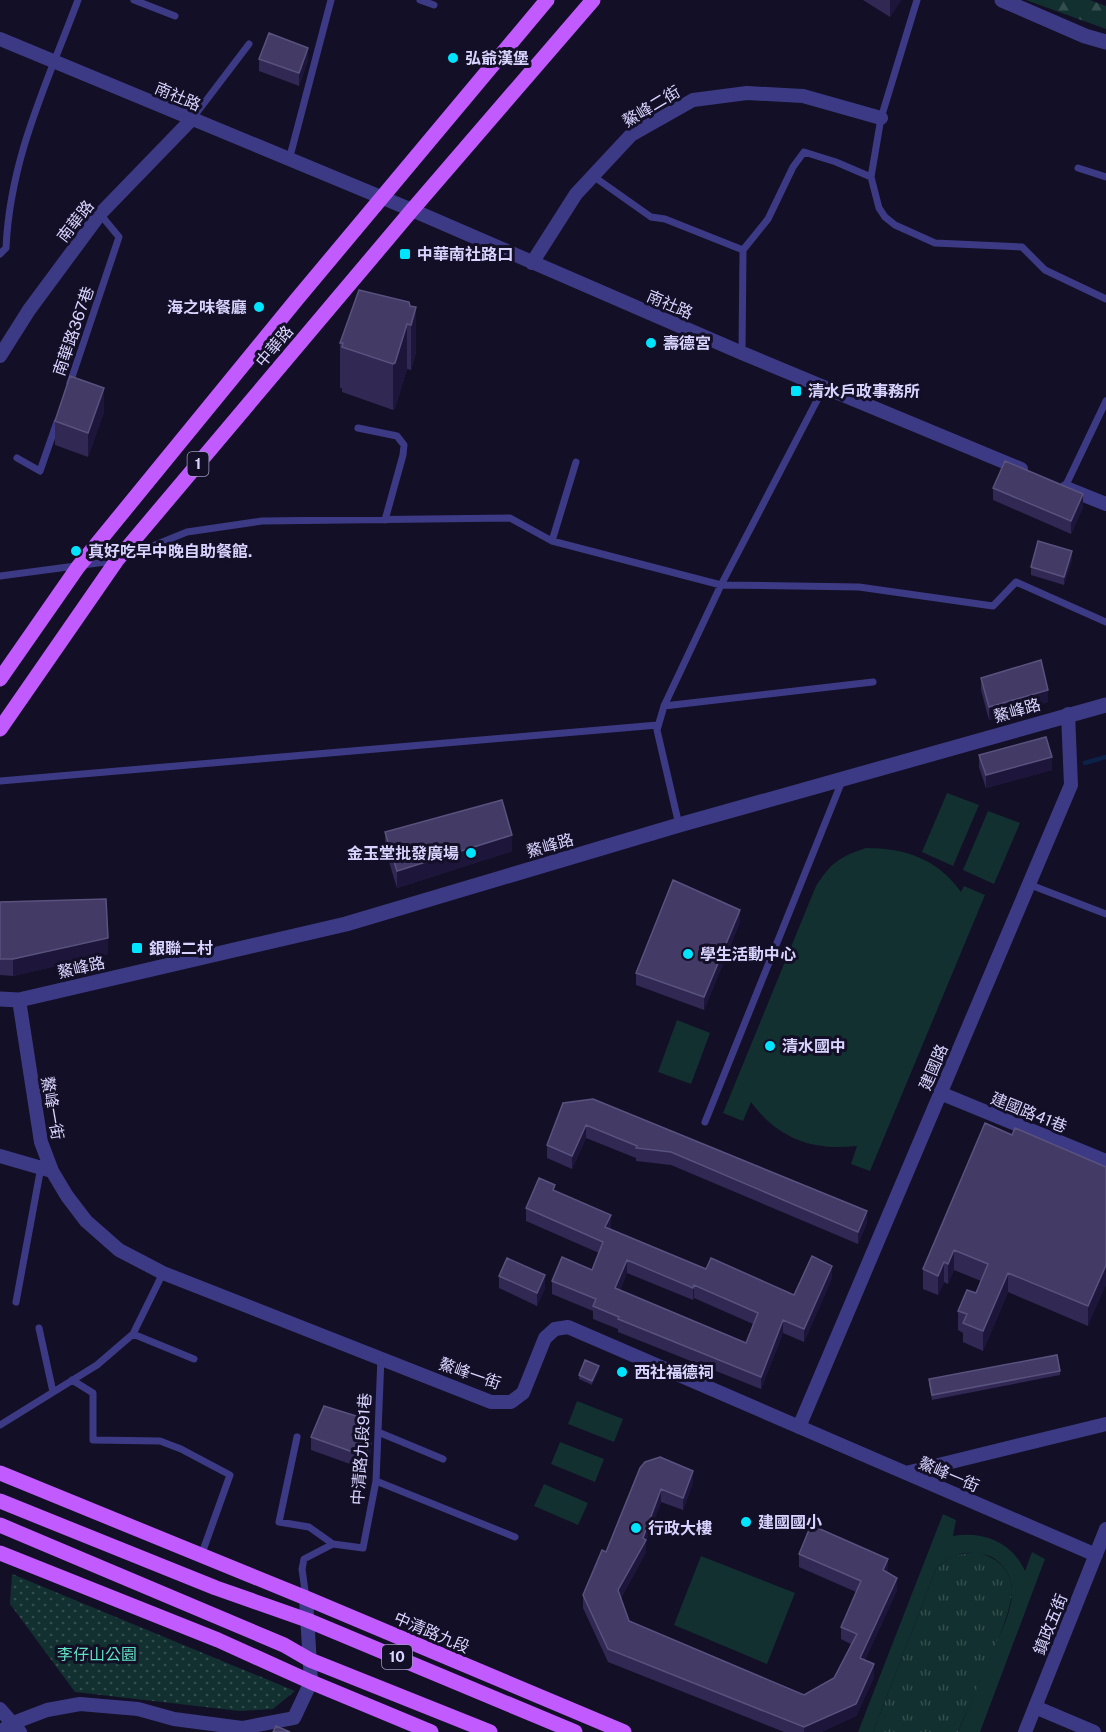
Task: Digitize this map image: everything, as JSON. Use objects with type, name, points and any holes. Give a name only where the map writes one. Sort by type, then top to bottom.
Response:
[{"type":"main road","name":"中華路","points":[[0,679],[78,567],[547,0]]},
{"type":"main road","name":"中華路","points":[[0,729],[117,560],[592,0]]},
{"type":"main road","name":"中清路九段","points":[[0,1473],[306,1598],[624,1732]]},
{"type":"main road","name":"中清路九段","points":[[0,1501],[216,1588],[307,1620],[575,1732]]},
{"type":"main road","name":"10","points":[[0,1525],[284,1645],[310,1660],[490,1732]]},
{"type":"main road","points":[[0,1553],[218,1640],[431,1732]]},
{"type":"main road","name":"中清路九段","points":[[225,1566],[307,1620]]},
{"type":"main road","points":[[218,1640],[310,1660]]},
{"type":"street","points":[[1002,0],[1085,36],[1106,42]]},
{"type":"street","name":"南社路","points":[[0,39],[412,210],[742,353],[1032,473]]},
{"type":"street","name":"鰲峰二街","points":[[532,263],[576,194],[631,135],[693,100],[747,93],[803,96],[881,118]]},
{"type":"street","name":"南華路","points":[[0,356],[28,309],[100,214],[192,119]]},
{"type":"street","points":[[1060,485],[1106,504]]},
{"type":"street","name":"鰲峰路","points":[[0,999],[19,1000],[346,924],[679,825],[1106,705]]},
{"type":"street","name":"建國路","points":[[799,1427],[1071,785],[1068,714]]},
{"type":"street","name":"鰲峰一街","points":[[19,1000],[46,1169],[86,1221],[119,1250],[163,1273],[491,1402],[511,1402],[523,1393],[545,1338],[555,1329],[568,1327],[1096,1555]]},
{"type":"street","name":"建國路41巷","points":[[940,1093],[1106,1161]]},
{"type":"street","points":[[0,1156],[46,1169]]},
{"type":"street","points":[[906,1473],[1106,1425]]},
{"type":"street","name":"鎮政五街","points":[[1025,1732],[1106,1529]]},
{"type":"street","points":[[0,1732],[16,1727],[47,1710],[80,1704],[138,1709],[174,1719],[242,1728],[294,1718],[311,1682],[306,1598]]},
{"type":"street","points":[[1035,1707],[1094,1732]]},
{"type":"street","points":[[0,1709],[16,1727]]},
{"type":"lane","points":[[0,254],[6,248],[8,214],[31,121],[78,0]]},
{"type":"lane","points":[[134,0],[175,16]]},
{"type":"lane","points":[[289,160],[331,0]]},
{"type":"lane","points":[[420,0],[434,5]]},
{"type":"lane","points":[[917,0],[881,118],[871,177],[879,208],[895,225],[935,243],[1022,247],[1045,270],[1106,299]]},
{"type":"lane","points":[[192,119],[249,44]]},
{"type":"lane","points":[[742,353],[743,250],[768,219],[793,167],[804,152],[836,162],[871,177]]},
{"type":"lane","points":[[1078,168],[1106,177]]},
{"type":"lane","points":[[593,176],[651,217],[665,219],[743,250]]},
{"type":"lane","name":"南華路367巷","points":[[66,393],[119,237],[100,214]]},
{"type":"lane","points":[[679,825],[657,730],[664,706],[721,585],[824,387]]},
{"type":"lane","points":[[1060,485],[1106,401]]},
{"type":"lane","points":[[17,458],[40,471],[59,415]]},
{"type":"lane","points":[[358,429],[397,436],[404,445],[385,520]]},
{"type":"lane","points":[[552,541],[576,462]]},
{"type":"lane","points":[[0,576],[117,560],[187,532],[262,521],[510,518],[552,541],[721,585],[859,587],[993,606],[1016,582],[1106,622]]},
{"type":"lane","points":[[664,706],[873,682]]},
{"type":"lane","points":[[0,781],[658,725]]},
{"type":"lane","points":[[705,1122],[842,780]]},
{"type":"lane","points":[[1028,884],[1106,914]]},
{"type":"lane","points":[[16,1302],[46,1169]]},
{"type":"lane","points":[[0,1425],[97,1365],[133,1334],[163,1273]]},
{"type":"lane","points":[[39,1328],[52,1392]]},
{"type":"lane","points":[[133,1334],[194,1359]]},
{"type":"lane","name":"中清路九段91巷","points":[[333,1544],[363,1548],[375,1481],[381,1357]]},
{"type":"lane","points":[[72,1380],[93,1393],[93,1440],[160,1441],[181,1449],[230,1475],[201,1556]]},
{"type":"lane","points":[[378,1432],[444,1459]]},
{"type":"lane","points":[[297,1437],[279,1522],[309,1527],[333,1544],[304,1559],[302,1569],[306,1598]]},
{"type":"lane","points":[[375,1481],[515,1537]]},
{"type":"green space","points":[[1026,0],[1090,0],[1106,6],[1106,29]]},
{"type":"green space","points":[[947,793],[979,805],[953,866],[922,852]]},
{"type":"green space","points":[[988,811],[1020,823],[994,884],[963,870]]},
{"type":"green space","points":[[866,848],[894,850],[920,858],[942,871],[961,892],[964,886],[985,895],[870,1171],[851,1164],[857,1146],[826,1146],[798,1140],[773,1125],[751,1102],[743,1121],[723,1113],[816,886],[837,861]]},
{"type":"green space","points":[[677,1020],[710,1033],[691,1084],[658,1072]]},
{"type":"green space","points":[[577,1401],[623,1419],[614,1442],[568,1424]]},
{"type":"green space","points":[[560,1442],[604,1459],[595,1482],[551,1464]]},
{"type":"green space","points":[[544,1484],[588,1503],[578,1525],[534,1506]]},
{"type":"green space","points":[[943,1514],[956,1520],[953,1536],[975,1535],[995,1541],[1012,1553],[1025,1571],[1032,1552],[1045,1559],[980,1732],[958,1732],[1005,1623],[1012,1589],[1007,1573],[996,1560],[978,1553],[965,1553],[947,1560],[936,1569],[873,1732],[858,1732]]},
{"type":"green space","points":[[975,1552],[995,1560],[1004,1568],[1012,1588],[1011,1601],[999,1638],[958,1732],[873,1732],[936,1569],[952,1556]]},
{"type":"green space","points":[[701,1556],[795,1593],[767,1664],[674,1625]]},
{"type":"green space","name":"李仔山公園","points":[[12,1574],[295,1691],[273,1709],[240,1711],[75,1692],[10,1604]]},
{"type":"building","points":[[269,33],[308,48],[299,73],[259,59]]},
{"type":"building","points":[[359,290],[409,302],[410,306],[416,307],[411,325],[407,324],[393,364],[342,347],[343,343],[340,343]]},
{"type":"building","points":[[70,376],[104,388],[88,433],[55,421]]},
{"type":"building","points":[[1005,461],[1083,494],[1071,521],[993,488]]},
{"type":"building","points":[[1038,541],[1072,551],[1064,577],[1031,567]]},
{"type":"building","points":[[1041,660],[1048,690],[989,707],[981,678]]},
{"type":"building","points":[[1046,737],[1052,757],[986,775],[979,755]]},
{"type":"building","points":[[502,800],[512,835],[397,871],[385,832]]},
{"type":"building","name":"學生活動中心","points":[[673,880],[740,910],[704,997],[636,973]]},
{"type":"building","points":[[106,899],[108,938],[13,959],[0,959],[0,902]]},
{"type":"building","points":[[593,1099],[867,1211],[858,1232],[671,1152],[636,1148],[637,1146],[586,1125],[572,1156],[547,1145],[563,1103]]},
{"type":"building","points":[[985,1123],[1012,1135],[1015,1128],[1106,1167],[1106,1265],[1088,1306],[1008,1273],[983,1331],[963,1323],[967,1314],[958,1311],[967,1290],[976,1293],[988,1264],[954,1250],[948,1264],[944,1262],[938,1276],[923,1269]]},
{"type":"building","points":[[539,1178],[555,1185],[553,1190],[611,1215],[605,1227],[706,1269],[711,1258],[794,1295],[812,1256],[832,1266],[804,1329],[783,1320],[761,1377],[618,1319],[619,1317],[593,1306],[596,1299],[552,1281],[562,1257],[592,1270],[603,1242],[526,1208]],"holes":[[[627,1260],[693,1288],[694,1285],[758,1313],[746,1343],[615,1288]]]},
{"type":"building","points":[[507,1258],[545,1275],[537,1293],[499,1276]]},
{"type":"building","points":[[1057,1355],[1060,1371],[932,1395],[929,1379]]},
{"type":"building","points":[[585,1360],[599,1366],[592,1381],[579,1375]]},
{"type":"building","points":[[324,1406],[363,1418],[371,1444],[364,1456],[311,1437]]},
{"type":"building","points":[[660,1457],[693,1471],[683,1498],[661,1489],[643,1538],[646,1540],[618,1590],[629,1621],[804,1695],[834,1678],[857,1634],[841,1627],[861,1581],[799,1554],[811,1525],[888,1559],[883,1570],[897,1578],[860,1658],[874,1664],[856,1704],[804,1727],[608,1649],[583,1595],[602,1550],[606,1552],[640,1468],[645,1462]]},
{"type":"building","points":[[276,1726],[290,1732],[273,1732]]},
{"type":"waterway","points":[[1085,763],[1106,757]]},
{"type":"place","name":"弘爺漢堡","points":[[453,58]]},
{"type":"place","name":"中華南社路口","points":[[405,254]]},
{"type":"place","name":"海之味餐廳","points":[[259,307]]},
{"type":"place","name":"壽德宮","points":[[651,343]]},
{"type":"place","name":"清水戶政事務所","points":[[796,391]]},
{"type":"place","name":"真好吃早中晚自助餐館.","points":[[76,551]]},
{"type":"place","name":"金玉堂批發廣場","points":[[471,853]]},
{"type":"place","name":"銀聯二村","points":[[137,948]]},
{"type":"place","name":"學生活動中心","points":[[688,954]]},
{"type":"place","name":"清水國中","points":[[770,1046]]},
{"type":"place","name":"西社福德祠","points":[[622,1372]]},
{"type":"place","name":"建國國小","points":[[746,1522]]},
{"type":"place","name":"行政大樓","points":[[636,1528]]}]
